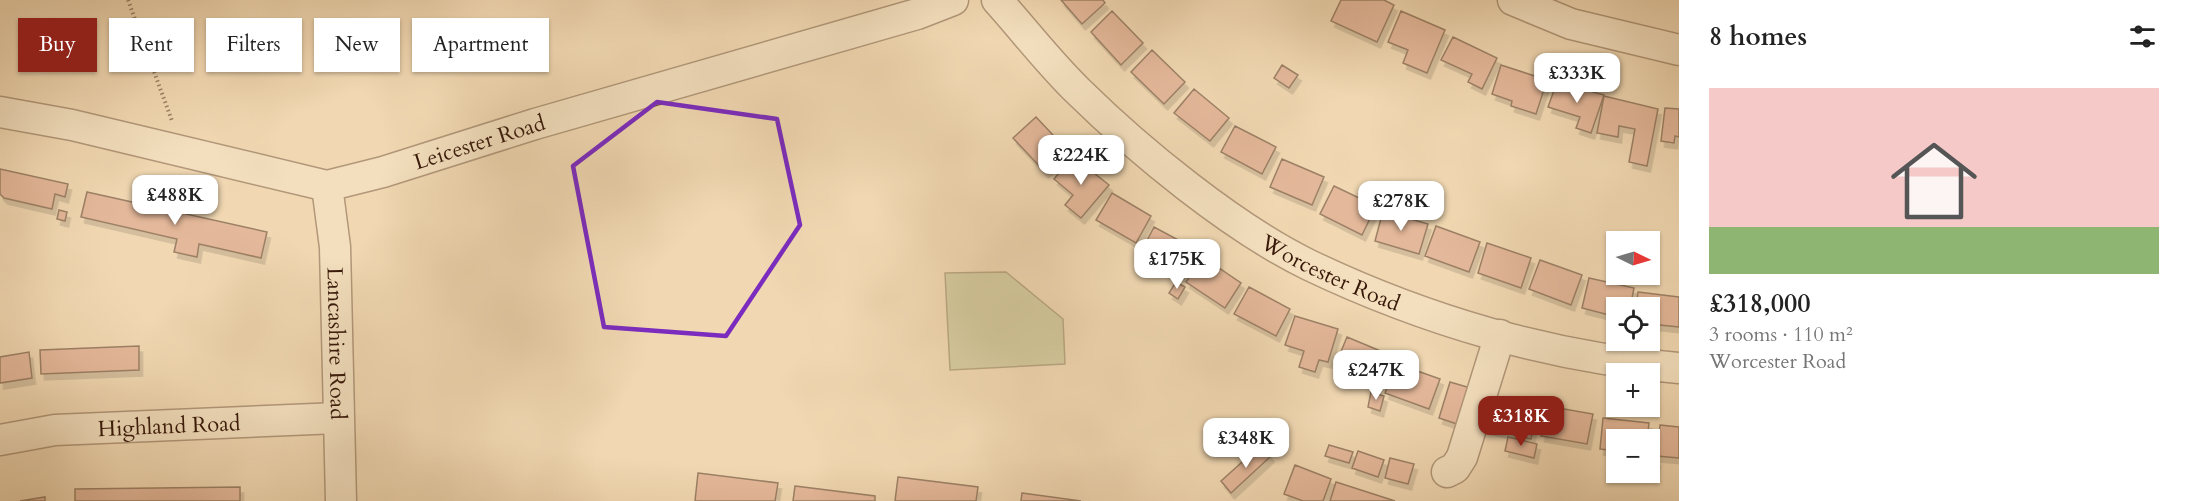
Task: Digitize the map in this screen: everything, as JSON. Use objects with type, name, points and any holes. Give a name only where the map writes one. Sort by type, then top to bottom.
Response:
[{"type":"street","name":"Leicester Road","points":[[0,112],[72,125],[327,186],[383,172],[535,124],[917,14],[953,0]]},
{"type":"street","name":"Worcester Road","points":[[996,0],[1078,91],[1171,173],[1239,223],[1308,265],[1403,306],[1500,335],[1552,349],[1679,368]]},
{"type":"street","points":[[1514,0],[1571,24],[1679,50]]},
{"type":"street","name":"Lancashire Road","points":[[327,186],[334,247],[341,501]]},
{"type":"street","points":[[1447,472],[1455,468],[1462,457],[1500,335]]},
{"type":"street","name":"Highland Road","points":[[0,440],[55,430],[338,418]]},
{"type":"path","points":[[128,0],[183,153]]},
{"type":"highlighted area","points":[[657,102],[777,119],[800,225],[726,336],[604,327],[573,166]]},
{"type":"green space","points":[[1006,272],[1063,319],[1065,364],[950,370],[945,273]]},
{"type":"building","points":[[1061,0],[1103,0],[1105,3],[1082,24]]},
{"type":"building","points":[[1341,0],[1384,0],[1394,5],[1377,42],[1331,21]]},
{"type":"building","points":[[1112,11],[1143,43],[1121,65],[1091,32]]},
{"type":"building","points":[[1401,11],[1445,30],[1427,73],[1403,63],[1408,50],[1388,42]]},
{"type":"building","points":[[1453,37],[1497,58],[1482,89],[1468,82],[1472,74],[1441,60]]},
{"type":"building","points":[[1152,50],[1185,82],[1164,104],[1131,72]]},
{"type":"building","points":[[1282,65],[1298,75],[1289,88],[1274,78]]},
{"type":"building","points":[[1501,65],[1547,80],[1536,114],[1511,106],[1512,101],[1492,94]]},
{"type":"building","points":[[1557,82],[1604,95],[1591,133],[1576,128],[1580,117],[1548,107]]},
{"type":"building","points":[[1194,89],[1229,118],[1210,141],[1174,113]]},
{"type":"building","points":[[1604,96],[1658,109],[1647,166],[1629,162],[1635,129],[1619,126],[1618,137],[1597,133]]},
{"type":"building","points":[[1665,108],[1679,109],[1679,137],[1675,136],[1674,143],[1661,141]]},
{"type":"building","points":[[1036,117],[1068,151],[1045,172],[1013,138]]},
{"type":"building","points":[[1235,126],[1276,147],[1262,174],[1221,152]]},
{"type":"building","points":[[1073,156],[1109,185],[1081,218],[1065,205],[1073,195],[1054,179]]},
{"type":"building","points":[[1282,159],[1324,177],[1312,205],[1270,187]]},
{"type":"building","points":[[0,169],[68,184],[65,197],[55,194],[52,209],[4,198],[0,194]]},
{"type":"building","points":[[1334,186],[1376,206],[1362,235],[1320,214]]},
{"type":"building","points":[[87,192],[267,232],[261,258],[199,244],[197,257],[174,252],[177,239],[81,217]]},
{"type":"building","points":[[1112,193],[1151,216],[1136,243],[1096,220]]},
{"type":"building","points":[[59,210],[67,212],[65,221],[57,219]]},
{"type":"building","points":[[1383,211],[1428,224],[1419,254],[1375,241]]},
{"type":"building","points":[[1436,226],[1480,242],[1469,272],[1425,256]]},
{"type":"building","points":[[1154,227],[1195,249],[1181,276],[1140,254]]},
{"type":"building","points":[[1487,243],[1531,258],[1521,288],[1478,273]]},
{"type":"building","points":[[1203,257],[1241,283],[1225,308],[1186,282]]},
{"type":"building","points":[[1540,260],[1582,275],[1571,305],[1529,289]]},
{"type":"building","points":[[1589,278],[1606,282],[1606,285],[1634,288],[1632,297],[1606,297],[1606,314],[1582,308]]},
{"type":"building","points":[[1176,282],[1185,287],[1178,299],[1169,293]]},
{"type":"building","points":[[1249,287],[1290,309],[1276,336],[1234,314]]},
{"type":"building","points":[[1638,292],[1679,297],[1679,327],[1660,325],[1660,297],[1637,297]]},
{"type":"building","points":[[1295,316],[1338,329],[1328,362],[1319,360],[1315,372],[1299,367],[1304,351],[1285,345]]},
{"type":"building","points":[[1347,337],[1390,355],[1378,384],[1335,366]]},
{"type":"building","points":[[139,346],[139,370],[41,374],[40,350]]},
{"type":"building","points":[[29,352],[32,378],[0,383],[0,357]]},
{"type":"building","points":[[1395,363],[1440,379],[1429,409],[1385,393]]},
{"type":"building","points":[[1450,382],[1474,389],[1463,426],[1439,418]]},
{"type":"building","points":[[1371,392],[1384,396],[1380,411],[1368,407]]},
{"type":"building","points":[[1492,398],[1537,408],[1531,439],[1485,428]]},
{"type":"building","points":[[1547,406],[1593,414],[1587,444],[1541,436]]},
{"type":"building","points":[[1603,418],[1649,423],[1648,429],[1606,429],[1606,450],[1600,449]]},
{"type":"building","points":[[1660,425],[1679,427],[1679,458],[1660,456]]},
{"type":"building","points":[[1508,437],[1537,444],[1534,458],[1505,451]]},
{"type":"building","points":[[1261,445],[1271,456],[1231,493],[1221,481]]},
{"type":"building","points":[[1329,445],[1353,452],[1349,463],[1325,456]]},
{"type":"building","points":[[1358,451],[1384,460],[1378,477],[1352,468]]},
{"type":"building","points":[[1390,458],[1414,464],[1408,484],[1385,478]]},
{"type":"building","points":[[1295,465],[1331,479],[1323,501],[1303,501],[1284,494]]},
{"type":"building","points":[[698,473],[778,483],[775,501],[695,501]]},
{"type":"building","points":[[898,477],[978,487],[976,501],[895,501]]},
{"type":"building","points":[[1336,482],[1395,501],[1330,501]]},
{"type":"building","points":[[795,486],[875,496],[875,501],[793,501]]},
{"type":"building","points":[[240,487],[240,501],[75,501],[75,489]]},
{"type":"building","points":[[1022,493],[1081,501],[1021,501]]},
{"type":"building","points":[[45,497],[45,501],[20,501]]}]
